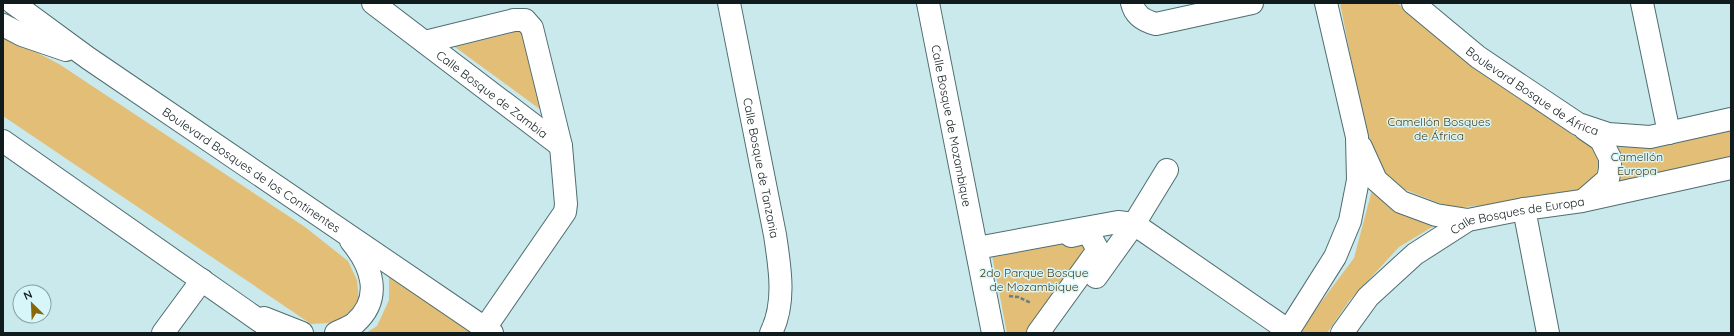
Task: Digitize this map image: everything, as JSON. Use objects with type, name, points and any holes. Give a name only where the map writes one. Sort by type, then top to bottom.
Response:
[{"type":"street","name":"Boulevard Bosques de los Continentes","points":[[13,3],[88,58],[489,330]]},
{"type":"street","name":"Calle Bosque de Zambia","points":[[373,3],[561,146]]},
{"type":"street","name":"Calle Bosque de Tanzania","points":[[730,3],[775,236],[780,270],[780,304],[771,333]]},
{"type":"street","name":"Calle Bosque de Mozambique","points":[[928,3],[993,333]]},
{"type":"street","points":[[1132,3],[1137,14],[1142,19],[1156,24],[1252,3]]},
{"type":"street","points":[[977,248],[1118,222],[1134,224],[1288,332],[1335,257],[1350,221],[1358,180],[1356,137],[1326,3]]},
{"type":"street","name":"Boulevard Bosque de África","points":[[1413,3],[1478,57],[1578,124],[1608,134],[1650,137],[1669,133]]},
{"type":"street","points":[[1642,3],[1669,133],[1731,119]]},
{"type":"street","name":"Calle Bosque de Zambia","points":[[425,42],[514,20],[525,20],[532,28],[561,146],[566,204],[565,212],[489,330]]},
{"type":"street","points":[[3,25],[22,35],[88,58]]},
{"type":"street","points":[[1578,124],[1601,140],[1610,158],[1608,180],[1582,201]]},
{"type":"street","points":[[1356,137],[1376,180],[1401,202],[1436,215],[1468,220]]},
{"type":"street","points":[[3,141],[277,333]]},
{"type":"street","name":"Calle Bosques de Europa","points":[[1342,333],[1368,297],[1415,254],[1468,220],[1524,209],[1582,201],[1731,168]]},
{"type":"street","points":[[1038,333],[1054,323],[1134,224],[1168,170]]},
{"type":"street","points":[[1524,209],[1548,333]]},
{"type":"street","points":[[336,333],[354,324],[366,311],[374,292],[363,258],[358,249],[343,231]]},
{"type":"street","points":[[1007,333],[991,250],[1088,232],[1098,250],[1054,323]]},
{"type":"street","points":[[163,333],[202,280]]},
{"type":"street","points":[[245,310],[302,333]]},
{"type":"path","points":[[999,294],[1018,297],[1054,323]]},
{"type":"green space","name":"Camellón Bosques de África","points":[[1340,3],[1397,3],[1498,84],[1576,137],[1593,144],[1600,164],[1591,187],[1579,192],[1514,203],[1451,208],[1401,188],[1371,160]]},
{"type":"green space","points":[[522,30],[541,110],[455,47]]},
{"type":"green space","points":[[3,35],[59,64],[305,227],[348,261],[357,280],[359,301],[339,320],[328,323],[311,324],[3,116]]},
{"type":"green space","name":"Camellón Europa","points":[[1731,127],[1731,161],[1609,188],[1608,140]]},
{"type":"green space","points":[[1372,190],[1437,224],[1399,247],[1349,301],[1327,333],[1298,333],[1354,258]]},
{"type":"green space","name":"2do Parque Bosque de Mozambique","points":[[1088,232],[1098,250],[1038,333],[1007,333],[991,250]]},
{"type":"green space","points":[[389,273],[474,333],[366,333],[377,326],[389,300]]}]
